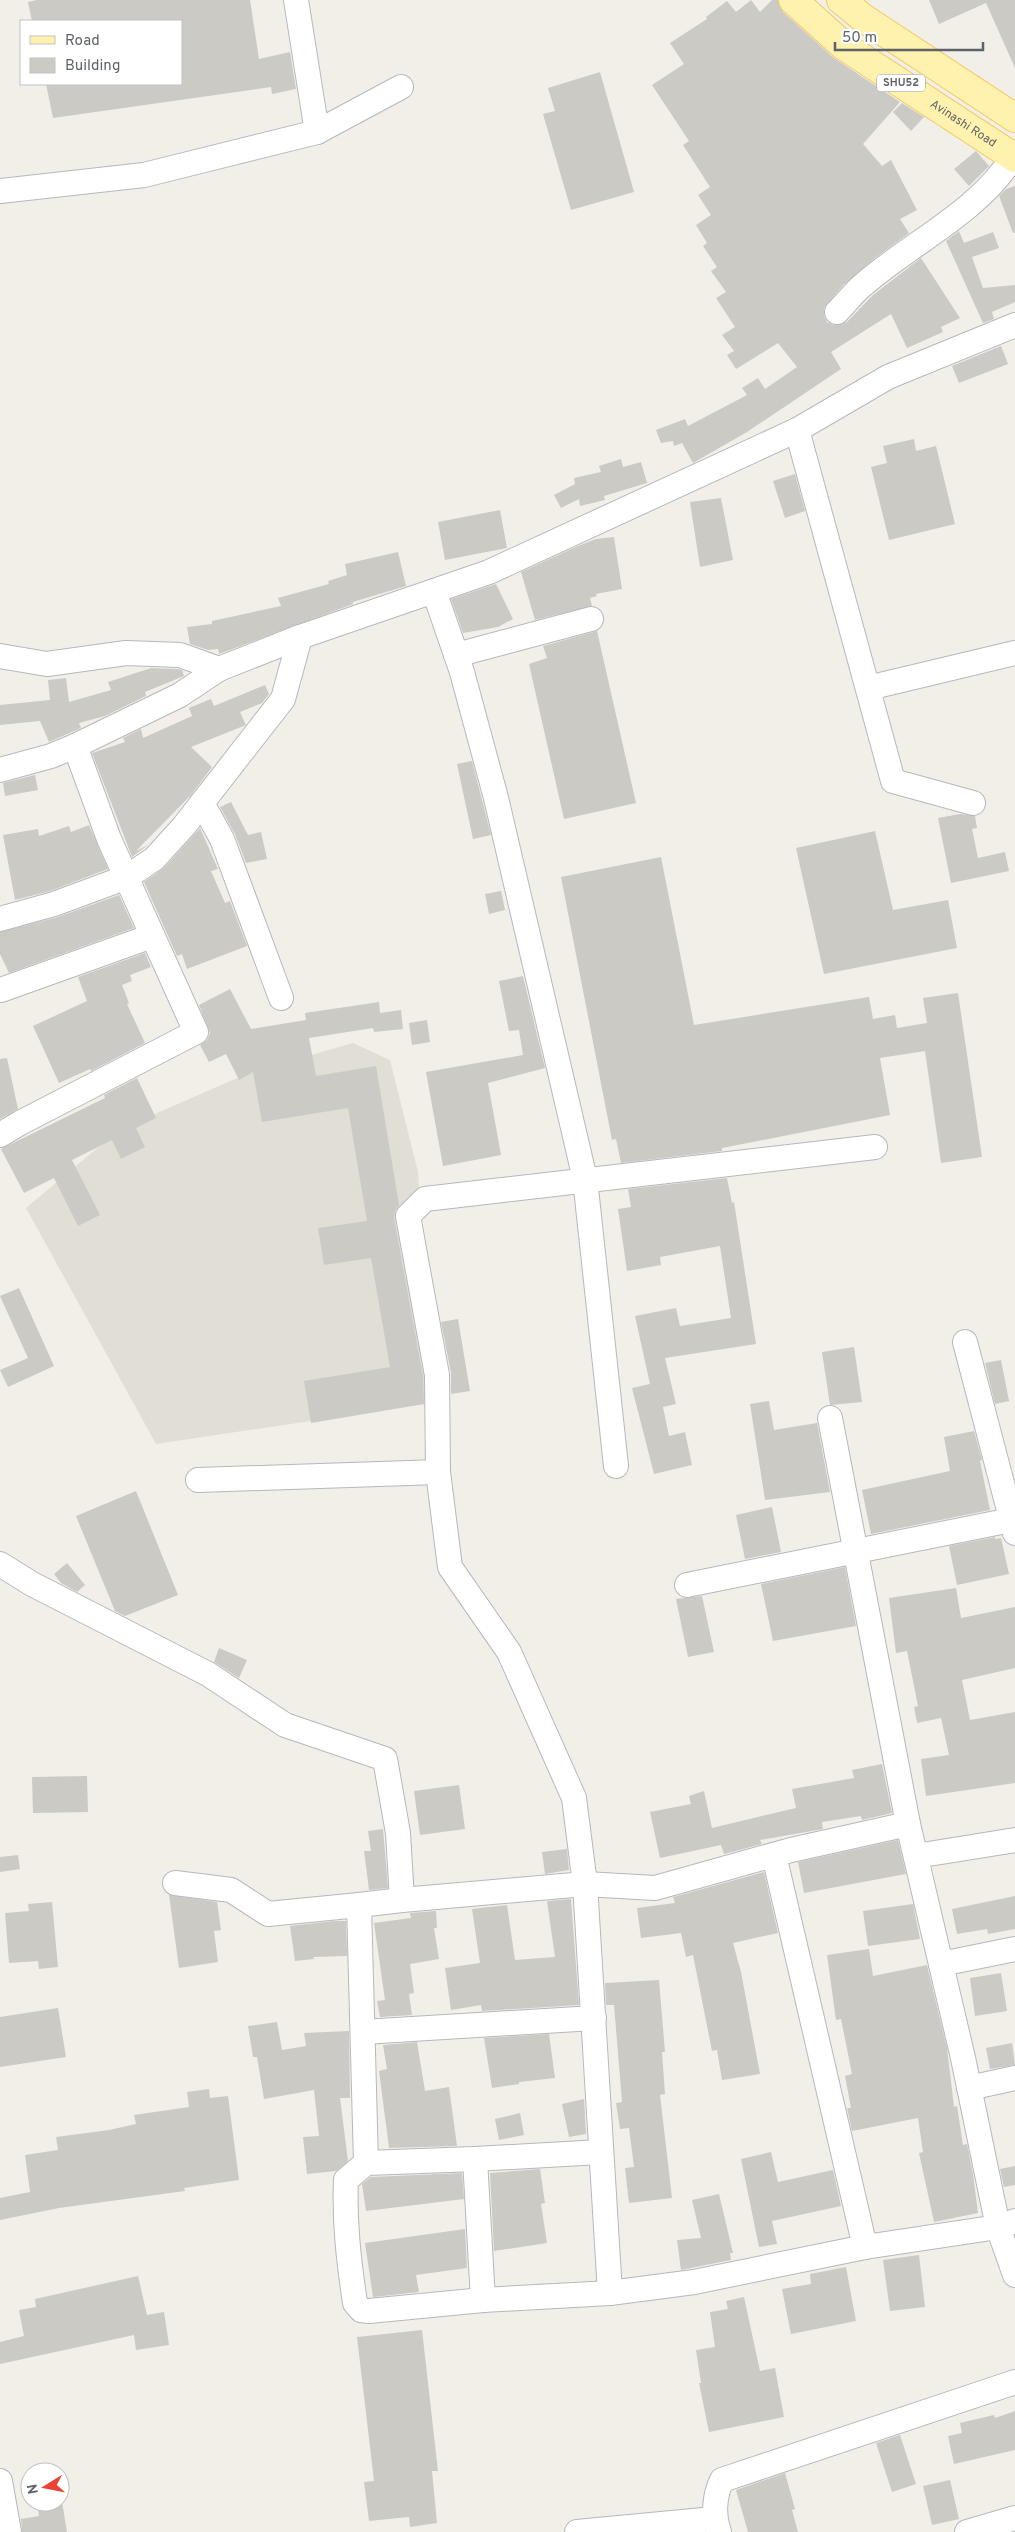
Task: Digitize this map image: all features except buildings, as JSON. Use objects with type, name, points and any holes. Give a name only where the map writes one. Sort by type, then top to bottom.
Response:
[{"type":"main road","name":"Avinashi Road","points":[[793,0],[844,46],[1014,158]]},
{"type":"main road","name":"SHU52","points":[[841,0],[863,18],[1015,118]]},
{"type":"street","points":[[296,0],[317,132]]},
{"type":"street","points":[[0,191],[144,175],[317,132],[401,87]]},
{"type":"street","points":[[837,312],[864,284],[967,208],[1001,176],[1014,158]]},
{"type":"street","points":[[0,770],[51,756],[75,746],[180,695],[219,669],[300,637],[489,572],[797,430],[888,377],[1015,325]]},
{"type":"street","points":[[797,430],[893,780],[973,803]]},
{"type":"street","points":[[434,591],[456,655],[496,798],[586,1179],[616,1466]]},
{"type":"street","points":[[456,655],[591,619]]},
{"type":"street","points":[[0,919],[54,904],[127,877],[154,859],[202,803],[283,699],[300,637]]},
{"type":"street","points":[[0,656],[47,664],[126,653],[180,655],[219,669]]},
{"type":"street","points":[[868,688],[1015,653]]},
{"type":"street","points":[[0,1136],[20,1123],[196,1032],[102,821],[75,746]]},
{"type":"street","points":[[202,803],[222,839],[281,998]]},
{"type":"street","points":[[2,990],[152,936]]},
{"type":"street","points":[[610,2293],[585,1884],[574,1798],[509,1652],[450,1567],[438,1472],[438,1374],[408,1216],[425,1199],[875,1147]]},
{"type":"street","points":[[687,1585],[856,1550],[1013,1526],[965,1342]]},
{"type":"street","points":[[830,1418],[908,1824],[970,2088],[1007,2224],[1015,2275]]},
{"type":"street","points":[[198,1480],[438,1472]]},
{"type":"street","points":[[0,1564],[32,1584],[208,1674],[285,1725],[385,1759],[398,1833],[402,1900]]},
{"type":"street","points":[[175,1883],[231,1890],[268,1914],[481,1891],[585,1884],[655,1888],[774,1855],[908,1824]]},
{"type":"street","points":[[916,1856],[1015,1840]]},
{"type":"street","points":[[774,1855],[865,2247]]},
{"type":"street","points":[[359,1905],[366,2163]]},
{"type":"street","points":[[941,1964],[1015,1949]]},
{"type":"street","points":[[363,2032],[594,2018]]},
{"type":"street","points":[[970,2088],[1015,2078]]},
{"type":"street","points":[[600,2152],[366,2163],[346,2180],[346,2243],[355,2303],[362,2310],[369,2311],[483,2300],[610,2293],[694,2282],[865,2247],[1007,2224]]},
{"type":"street","points":[[475,2159],[483,2300]]},
{"type":"street","points":[[577,2532],[716,2525],[718,2488],[722,2480],[1015,2382]]},
{"type":"street","points":[[0,2481],[9,2532]]},
{"type":"street","points":[[968,2532],[1015,2518]]},
{"type":"shaded area","points":[[353,1043],[390,1060],[418,1172],[431,1403],[156,1444],[26,1208],[120,1129],[249,1073]]}]
